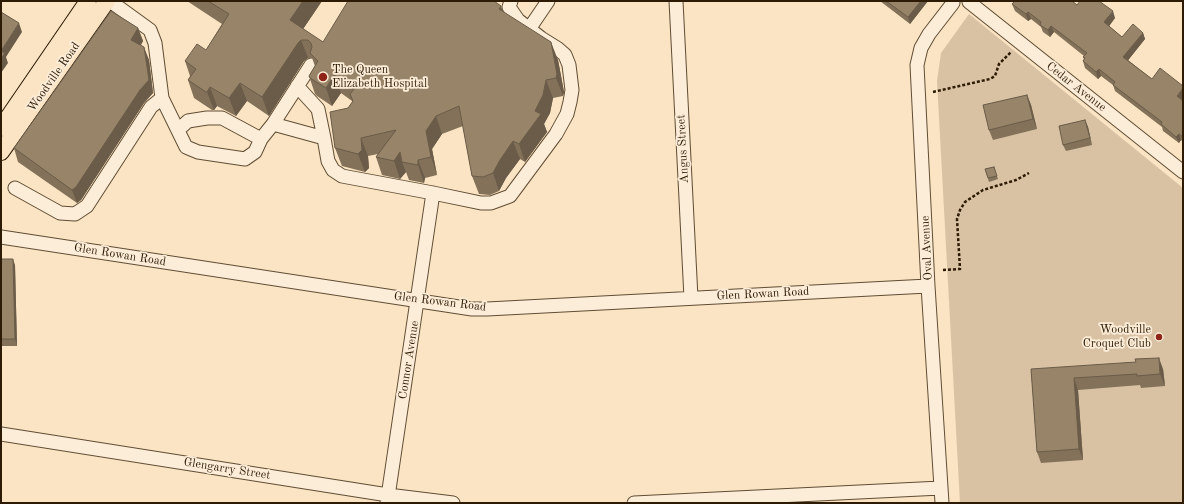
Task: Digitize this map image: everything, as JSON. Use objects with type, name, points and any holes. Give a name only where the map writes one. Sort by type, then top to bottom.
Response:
[{"type":"main road","name":"Woodville Road","points":[[1,128],[88,1]]},
{"type":"main road","name":"Woodville Road","points":[[1,152],[109,1]]},
{"type":"street","points":[[109,1],[150,30],[155,43],[162,98],[186,147],[198,152],[245,159],[255,152],[261,140],[311,65]]},
{"type":"street","points":[[296,86],[318,109],[328,161],[333,170],[342,176],[433,192],[481,203],[491,203],[502,200],[510,196],[556,134],[567,114],[572,90],[569,65],[565,55],[518,20],[511,12],[509,7],[511,1]]},
{"type":"street","points":[[529,29],[548,1]]},
{"type":"street","name":"Angus Street","points":[[676,1],[691,298]]},
{"type":"street","points":[[952,2],[962,6],[970,2]]},
{"type":"street","name":"Oval Avenue","points":[[942,503],[928,286],[917,65],[921,48],[952,2]]},
{"type":"street","name":"Cedar Avenue","points":[[970,2],[1183,172]]},
{"type":"street","points":[[15,188],[60,213],[75,214],[87,206],[151,107],[162,98]]},
{"type":"street","points":[[178,130],[188,121],[207,118],[222,118],[261,140]]},
{"type":"street","points":[[273,124],[324,138]]},
{"type":"street","name":"Connor Avenue","points":[[388,499],[433,192]]},
{"type":"street","name":"Glen Rowan Road","points":[[2,238],[472,309],[928,286]]},
{"type":"street","name":"Glengarry Street","points":[[1,434],[388,499],[453,503]]},
{"type":"street","points":[[634,503],[941,488]]},
{"type":"path","points":[[933,92],[990,79],[995,76],[999,64],[1010,52]]},
{"type":"path","points":[[943,270],[960,270],[957,219],[965,202],[983,190],[1016,180],[1029,173]]},
{"type":"shaded area","points":[[969,14],[1183,188],[1183,503],[960,503],[937,81],[941,53]]},
{"type":"building","points":[[208,1],[303,1],[290,20],[323,42],[348,1],[494,1],[501,6],[499,9],[551,42],[557,74],[556,78],[546,80],[543,95],[535,111],[541,114],[519,144],[513,141],[493,173],[483,177],[472,176],[459,106],[436,116],[426,131],[431,157],[418,160],[418,165],[402,162],[400,152],[394,161],[376,157],[396,130],[361,138],[362,150],[358,154],[335,148],[330,112],[348,108],[353,101],[350,94],[355,88],[334,75],[326,88],[310,78],[309,76],[318,61],[310,53],[312,47],[308,40],[301,40],[298,43],[262,97],[240,83],[229,98],[210,87],[206,92],[188,80],[196,69],[185,61],[197,44],[206,50],[229,14]]},
{"type":"building","points":[[886,1],[921,1],[908,17]]},
{"type":"building","points":[[1015,1],[1072,1],[1077,5],[1080,1],[1099,1],[1113,11],[1104,22],[1122,37],[1133,24],[1143,33],[1123,57],[1152,79],[1160,68],[1183,86],[1177,96],[1183,101],[1183,137],[1179,134],[1176,137],[1161,124],[1162,122],[1113,85],[1115,82],[1099,69],[1096,72],[1083,61],[1085,58],[1083,57],[1087,53],[1051,26],[1048,30],[1040,25],[1041,22],[1028,12],[1026,14],[1012,4]]},
{"type":"building","points":[[111,11],[138,28],[131,40],[144,47],[149,80],[140,90],[76,187],[72,190],[14,148]]},
{"type":"building","points":[[1,12],[19,23],[1,51]]},
{"type":"building","points":[[1,51],[5,53],[1,59]]},
{"type":"building","points":[[1027,95],[1033,119],[989,130],[983,105]]},
{"type":"building","points":[[1085,120],[1090,138],[1063,145],[1059,126]]},
{"type":"building","points":[[994,167],[997,176],[988,178],[985,169]]},
{"type":"building","points":[[1,259],[13,259],[15,339],[1,339]]},
{"type":"building","points":[[1159,358],[1160,374],[1074,378],[1079,449],[1037,452],[1031,369],[1136,362],[1135,359]]},
{"type":"place","name":"The Queen Elizabeth Hospital","points":[[323,77]]},
{"type":"place","name":"Woodville Croquet Club","points":[[1159,337]]}]
